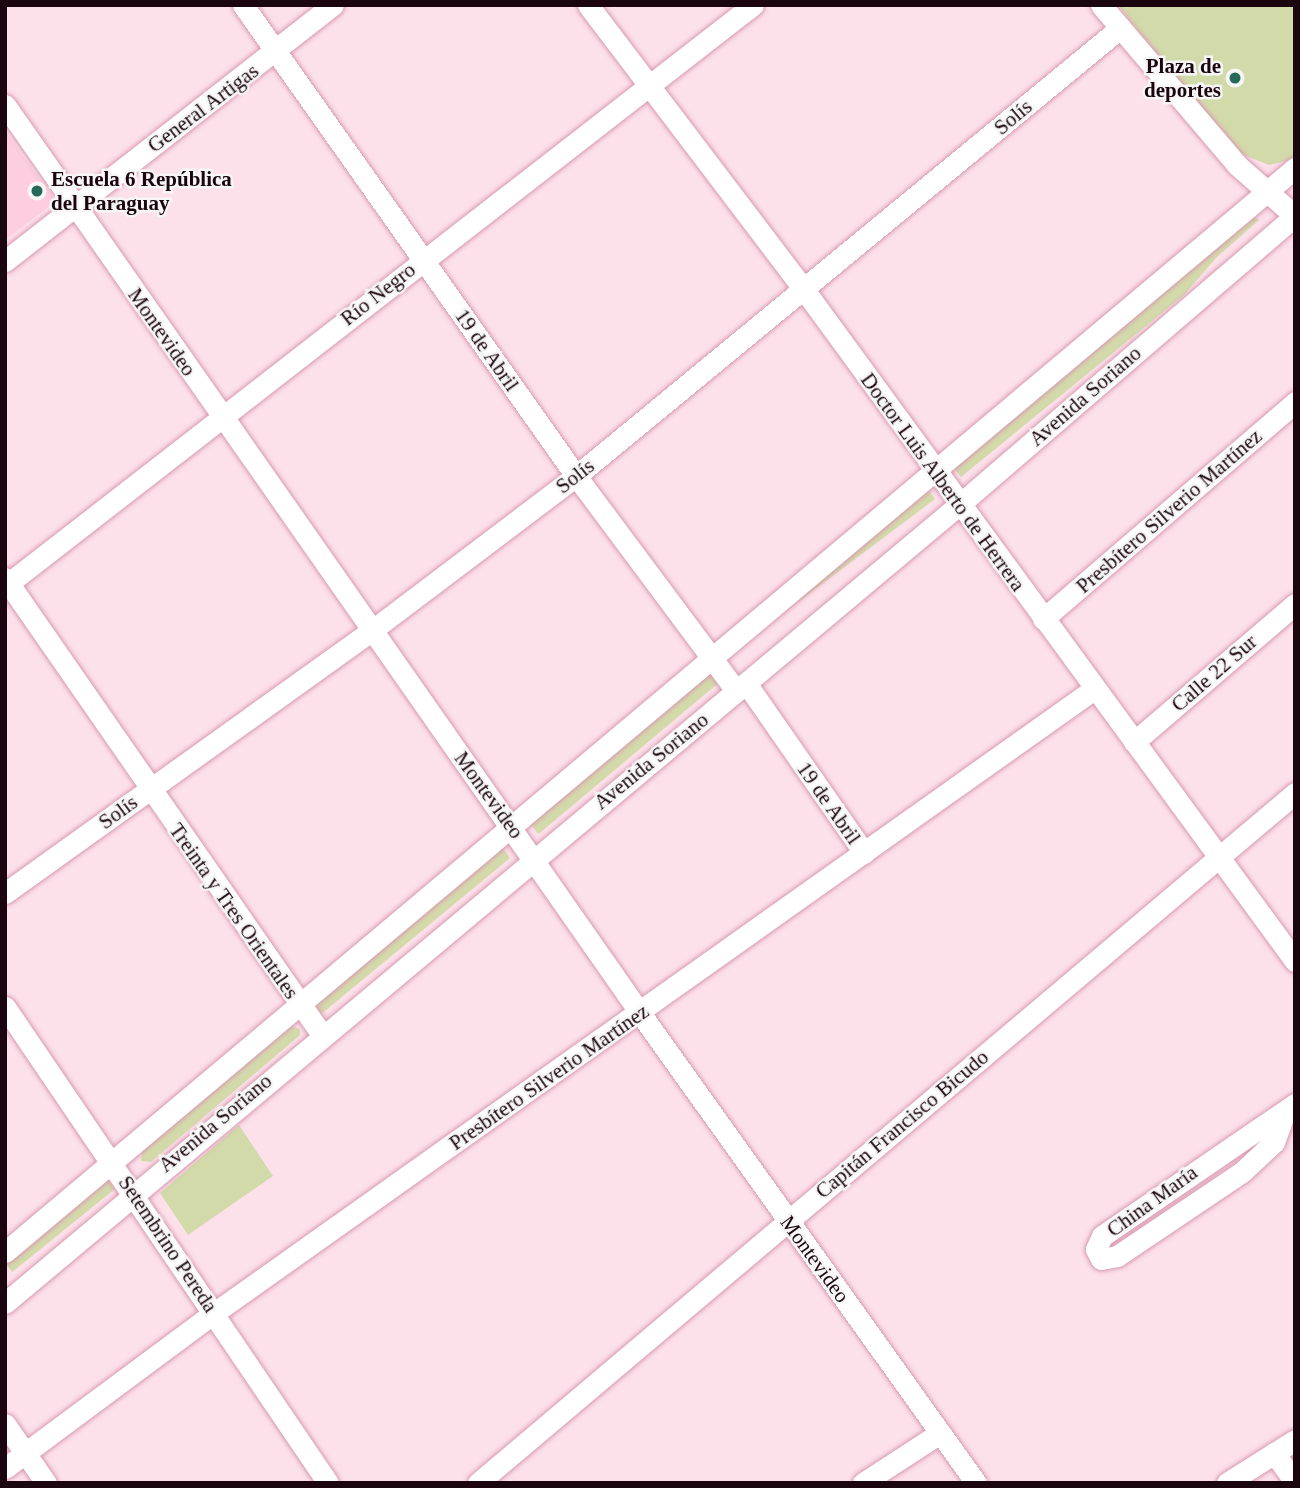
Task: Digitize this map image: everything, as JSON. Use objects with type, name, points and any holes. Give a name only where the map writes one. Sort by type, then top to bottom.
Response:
[{"type":"street","name":"19 de Abril","points":[[243,5],[576,476],[711,659],[741,687],[864,853]]},
{"type":"street","name":"General Artigas","points":[[5,261],[276,53],[333,5]]},
{"type":"street","name":"Doctor Luis Alberto de Herrera","points":[[588,5],[805,291],[1043,620],[1295,961]]},
{"type":"street","name":"Río Negro","points":[[6,583],[753,5]]},
{"type":"street","points":[[1101,5],[1213,139],[1295,216]]},
{"type":"street","name":"Solís","points":[[5,893],[371,631],[576,476],[805,291],[1120,28]]},
{"type":"street","name":"Montevideo","points":[[5,105],[640,1013],[976,1483]]},
{"type":"street","name":"Avenida Soriano","points":[[5,1252],[1295,168]]},
{"type":"street","name":"Avenida Soriano","points":[[5,1303],[133,1192],[960,504],[1295,216]]},
{"type":"street","name":"Presbítero Silverio Martínez","points":[[1043,620],[1295,402]]},
{"type":"street","name":"Treinta y Tres Orientales","points":[[6,583],[321,1035]]},
{"type":"street","name":"Calle 22 Sur","points":[[1134,742],[1295,604]]},
{"type":"street","name":"Presbítero Silverio Martínez","points":[[5,1468],[214,1313],[1094,689]]},
{"type":"street","name":"Capitán Francisco Bicudo","points":[[478,1483],[1295,793]]},
{"type":"street","name":"Setembrino Pereda","points":[[5,1007],[114,1162],[328,1483]]},
{"type":"street","name":"China María","points":[[1290,1108],[1274,1142],[1242,1172],[1117,1256],[1101,1259],[1096,1249],[1102,1236],[1188,1173],[1290,1108]]},
{"type":"street","points":[[5,1424],[46,1483]]},
{"type":"street","points":[[863,1483],[940,1433]]},
{"type":"street","points":[[1227,1483],[1295,1440]]},
{"type":"street","points":[[1275,1453],[1295,1482]]},
{"type":"shaded area","points":[[5,131],[56,201],[5,240]]},
{"type":"green space","name":"Plaza de deportes","points":[[1118,5],[1295,5],[1295,159],[1269,165],[1234,151]]},
{"type":"green space","points":[[1254,216],[1259,220],[1216,258],[1184,295],[961,477],[951,465]]},
{"type":"green space","points":[[926,487],[935,499],[727,655],[718,643]]},
{"type":"green space","points":[[709,670],[719,682],[538,834],[528,822]]},
{"type":"green space","points":[[503,848],[510,858],[320,1015],[317,1005]]},
{"type":"green space","points":[[291,1026],[300,1029],[300,1035],[151,1162],[141,1161],[142,1152]]},
{"type":"green space","points":[[239,1125],[273,1176],[188,1235],[160,1193]]},
{"type":"green space","points":[[106,1178],[115,1189],[12,1272],[5,1260]]},
{"type":"place","name":"Plaza de deportes","points":[[1235,78]]},
{"type":"place","name":"Escuela 6 República del Paraguay","points":[[37,191]]}]
